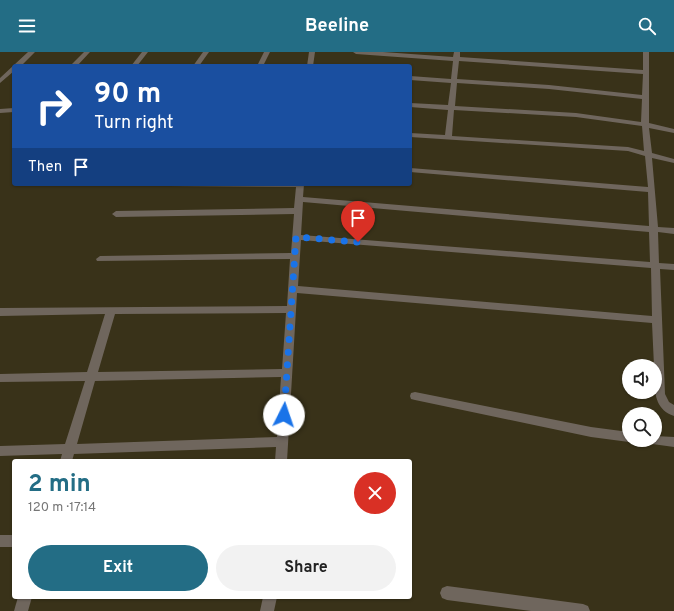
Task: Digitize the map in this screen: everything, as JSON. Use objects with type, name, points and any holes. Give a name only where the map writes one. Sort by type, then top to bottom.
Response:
[{"type":"street","points":[[18,64],[32,52]]},
{"type":"street","points":[[75,64],[86,52]]},
{"type":"street","points":[[136,64],[145,52]]},
{"type":"street","points":[[197,64],[206,52]]},
{"type":"street","points":[[261,64],[267,52]]},
{"type":"street","points":[[310,64],[312,52]]},
{"type":"street","points":[[356,52],[456,55],[646,72]]},
{"type":"street","points":[[646,52],[644,97],[645,124],[652,190],[660,394],[664,405],[674,411]]},
{"type":"street","points":[[448,138],[456,55]]},
{"type":"street","points":[[0,81],[12,70]]},
{"type":"street","points":[[412,78],[549,87],[644,97]]},
{"type":"street","points":[[412,105],[582,116],[645,124],[674,131]]},
{"type":"street","points":[[0,111],[12,110]]},
{"type":"street","points":[[412,135],[628,149],[674,161]]},
{"type":"street","points":[[412,170],[652,190]]},
{"type":"street","points":[[280,459],[300,186]]},
{"type":"street","points":[[299,199],[674,231]]},
{"type":"street","points":[[116,214],[298,211]]},
{"type":"street","points":[[296,237],[674,267]]},
{"type":"street","points":[[100,259],[295,256]]},
{"type":"street","points":[[292,289],[657,320]]},
{"type":"street","points":[[0,312],[291,309]]},
{"type":"street","points":[[66,459],[111,311]]},
{"type":"street","points":[[0,378],[287,373]]},
{"type":"street","points":[[415,396],[591,432],[622,436]]},
{"type":"street","points":[[662,441],[674,442]]},
{"type":"street","points":[[0,451],[282,442]]},
{"type":"street","points":[[0,541],[12,541]]},
{"type":"street","points":[[447,593],[582,611]]},
{"type":"street","points":[[21,611],[24,599]]},
{"type":"street","points":[[267,611],[270,599]]},
{"type":"route","points":[[284,415],[296,237],[358,242]]}]
